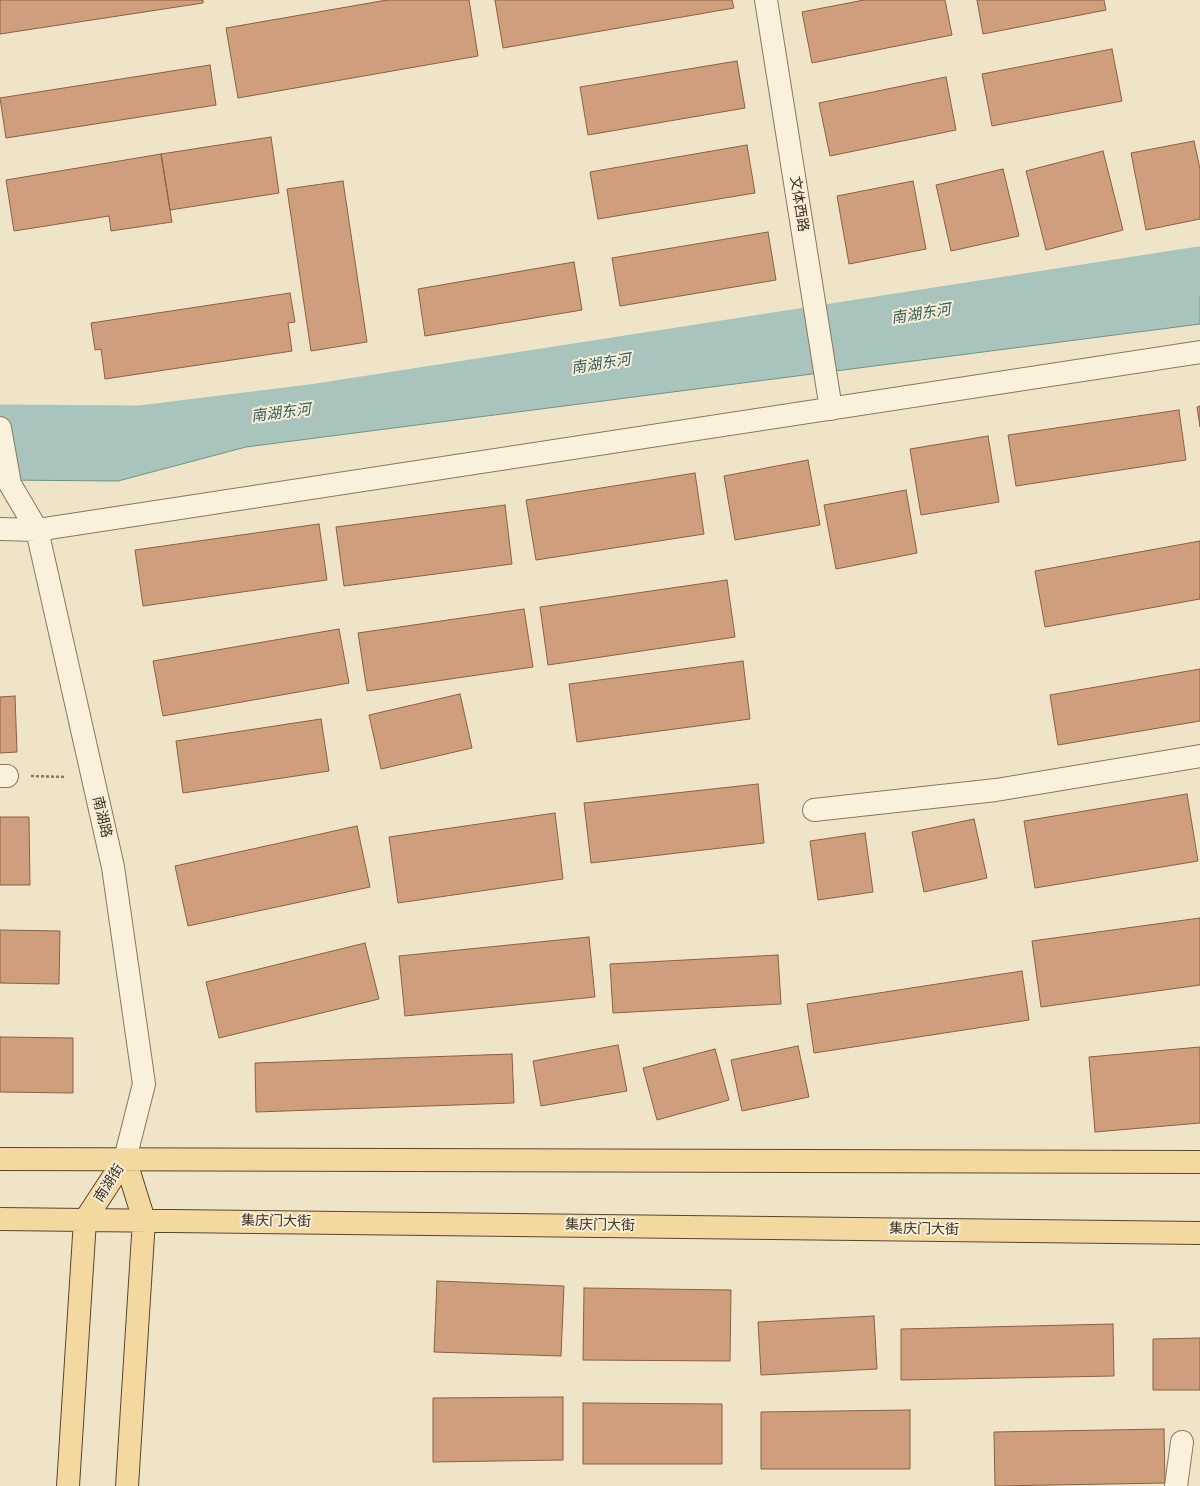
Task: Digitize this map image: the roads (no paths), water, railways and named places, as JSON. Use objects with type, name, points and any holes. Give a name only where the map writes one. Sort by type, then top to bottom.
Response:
[{"type":"main road","points":[[0,1159],[1200,1162]]},
{"type":"main road","name":"南湖街","points":[[125,1159],[144,1220],[127,1486]]},
{"type":"main road","name":"南湖街","points":[[68,1486],[85,1220],[125,1159]]},
{"type":"main road","name":"集庆门大街","points":[[0,1219],[1200,1233]]},
{"type":"street","name":"文体西路","points":[[766,0],[831,409]]},
{"type":"street","points":[[0,529],[37,530],[1200,352]]},
{"type":"street","name":"南湖路","points":[[0,428],[10,484],[37,530],[113,867],[144,1084],[125,1159]]},
{"type":"street","points":[[814,810],[996,790],[1200,756]]},
{"type":"street","points":[[1176,1486],[1182,1442]]},
{"type":"water","points":[[1200,271],[1200,324],[246,447],[118,481],[0,480],[0,429],[187,434],[788,339]]},
{"type":"waterway","name":"南湖东河","points":[[0,429],[140,430],[318,408],[1200,271]]}]
